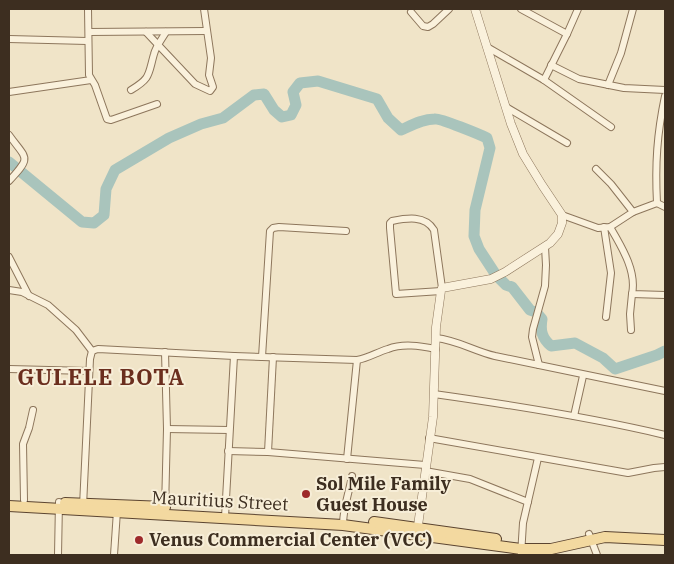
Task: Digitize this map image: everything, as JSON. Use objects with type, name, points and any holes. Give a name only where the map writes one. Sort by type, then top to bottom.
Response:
[{"type":"main road","name":"Mauritius Street","points":[[9,499],[59,506]]},
{"type":"main road","name":"Mauritius Street","points":[[9,506],[117,508],[343,521],[417,531],[521,549],[540,543],[590,537],[619,531],[665,536]]},
{"type":"main road","name":"Mauritius Street","points":[[590,537],[613,536],[665,540]]},
{"type":"street","points":[[88,9],[89,75],[95,85],[107,119],[111,120],[157,104]]},
{"type":"street","points":[[146,32],[196,84],[210,91],[213,87],[208,76],[211,58],[204,9]]},
{"type":"street","points":[[411,12],[422,26],[428,27],[449,9]]},
{"type":"street","points":[[475,9],[523,154],[542,186],[562,214],[598,228],[607,227],[633,212],[658,203],[665,207]]},
{"type":"street","points":[[521,9],[567,34]]},
{"type":"street","points":[[544,80],[578,9]]},
{"type":"street","points":[[608,85],[621,53],[633,9]]},
{"type":"street","points":[[89,32],[206,31]]},
{"type":"street","points":[[131,90],[146,79],[158,45],[166,32]]},
{"type":"street","points":[[9,39],[88,41]]},
{"type":"street","points":[[487,47],[544,80],[611,127]]},
{"type":"street","points":[[551,64],[579,79],[624,88],[665,90]]},
{"type":"street","points":[[9,92],[91,80]]},
{"type":"street","points":[[658,203],[656,162],[658,130],[665,96]]},
{"type":"street","points":[[506,106],[567,143]]},
{"type":"street","points":[[9,135],[25,158],[24,163],[9,181]]},
{"type":"street","points":[[596,169],[611,184],[633,212]]},
{"type":"street","points":[[417,531],[433,417],[436,338],[441,290],[434,230],[430,224],[425,220],[416,219],[392,221],[390,223],[396,294],[441,290],[491,279],[545,247],[558,234],[562,223],[562,214]]},
{"type":"street","points":[[262,357],[270,232],[273,228],[279,227],[346,231]]},
{"type":"street","points":[[607,227],[624,251],[633,279],[630,314],[631,330]]},
{"type":"street","points":[[606,316],[611,273],[607,227]]},
{"type":"street","points":[[539,365],[532,337],[545,286],[545,247]]},
{"type":"street","points":[[9,257],[30,297]]},
{"type":"street","points":[[9,290],[22,292],[48,305],[76,330],[92,351]]},
{"type":"street","points":[[632,294],[665,295]]},
{"type":"street","points":[[436,338],[461,343],[492,355],[583,376],[665,391]]},
{"type":"street","points":[[92,351],[98,349],[357,360],[373,356],[389,348],[419,345],[436,349]]},
{"type":"street","points":[[83,507],[89,371],[92,351]]},
{"type":"street","points":[[165,352],[167,428],[165,511]]},
{"type":"street","points":[[225,514],[234,356]]},
{"type":"street","points":[[268,452],[274,357]]},
{"type":"street","points":[[347,459],[357,360]]},
{"type":"street","points":[[9,369],[89,371]]},
{"type":"street","points":[[574,416],[583,376]]},
{"type":"street","points":[[434,394],[574,416],[665,435]]},
{"type":"street","points":[[24,500],[23,444],[29,428],[32,410]]},
{"type":"street","points":[[167,428],[229,430]]},
{"type":"street","points":[[429,438],[628,473],[665,467]]},
{"type":"street","points":[[228,451],[268,452],[425,468],[470,479],[528,502]]},
{"type":"street","points":[[521,549],[523,523],[538,458]]},
{"type":"street","points":[[343,521],[352,476]]},
{"type":"street","points":[[58,555],[59,506]]},
{"type":"street","points":[[114,555],[117,508]]},
{"type":"street","points":[[590,537],[597,555]]},
{"type":"waterway","points":[[9,162],[82,222],[94,223],[104,215],[106,189],[115,170],[169,138],[201,124],[223,118],[254,95],[264,94],[274,110],[282,117],[291,115],[296,105],[293,92],[300,83],[318,81],[377,99],[388,118],[401,130],[422,121],[438,119],[487,138],[490,148],[475,210],[474,236],[479,249],[496,275],[506,285],[512,287],[530,310],[536,312],[542,319],[542,334],[551,346],[575,343],[603,358],[615,369],[665,351]]},
{"type":"place","name":"Sol Mile Family Guest House","points":[[306,494]]},
{"type":"place","name":"Venus Commercial Center (VCC)","points":[[139,540]]},
{"type":"district","name":"GULELE BOTA","points":[[101,377]]}]
